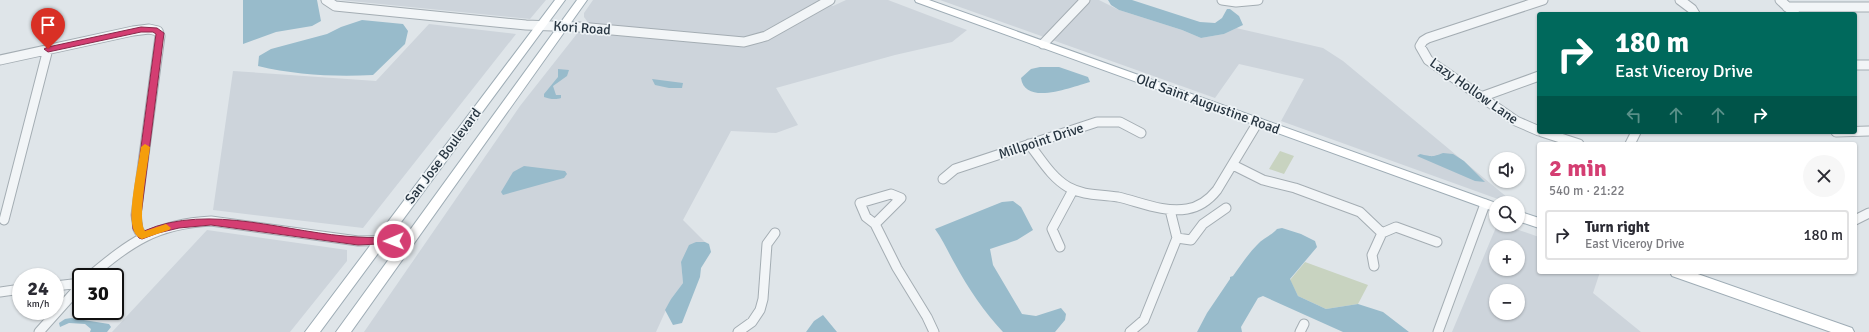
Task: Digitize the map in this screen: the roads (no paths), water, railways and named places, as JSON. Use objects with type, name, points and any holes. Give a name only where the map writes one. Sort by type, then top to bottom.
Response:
[{"type":"main road","name":"San Jose Boulevard","points":[[312,332],[560,0]]},
{"type":"main road","name":"San Jose Boulevard","points":[[343,332],[582,0]]},
{"type":"main road","name":"Old Saint Augustine Road","points":[[920,0],[1489,205]]},
{"type":"main road","points":[[1525,218],[1537,222]]},
{"type":"main road","points":[[1683,274],[1847,332]]},
{"type":"street","name":"Kori Road","points":[[326,0],[334,6],[540,26],[562,26],[744,42],[766,36],[830,0]]},
{"type":"street","points":[[1043,44],[1085,0]]},
{"type":"street","points":[[1222,0],[1236,2],[1258,0]]},
{"type":"street","name":"Lazy Hollow Lane","points":[[1537,130],[1516,121],[1428,60],[1422,52],[1420,46],[1422,41],[1543,0]]},
{"type":"street","points":[[1680,0],[1692,8],[1694,12]]},
{"type":"street","points":[[1780,0],[1793,12]]},
{"type":"street","points":[[1787,7],[1868,6]]},
{"type":"street","points":[[0,60],[149,29],[158,31],[160,36],[136,215],[138,229],[142,236]]},
{"type":"street","points":[[4,220],[48,49]]},
{"type":"street","points":[[1857,65],[1869,65]]},
{"type":"street","points":[[1481,97],[1537,77]]},
{"type":"street","name":"Millpoint Drive","points":[[942,179],[955,169],[1106,120],[1130,124],[1141,133]]},
{"type":"street","points":[[1029,144],[1055,175],[1073,190],[1091,196],[1129,199],[1170,210],[1195,207],[1211,198],[1233,165],[1258,122]]},
{"type":"street","points":[[1857,132],[1869,131]]},
{"type":"street","points":[[1548,134],[1573,142]]},
{"type":"street","points":[[1233,165],[1263,180],[1295,188],[1360,212],[1382,233]]},
{"type":"street","points":[[1060,247],[1052,229],[1073,190]]},
{"type":"street","points":[[1178,238],[1191,240],[1204,224],[1226,208]]},
{"type":"street","points":[[1130,332],[1144,320],[1178,238],[1170,210]]},
{"type":"street","points":[[1438,332],[1489,211]]},
{"type":"street","points":[[1857,219],[1869,213]]},
{"type":"street","points":[[99,268],[112,257],[142,236],[155,230],[179,224],[211,221],[327,238],[358,241],[409,240]]},
{"type":"street","points":[[875,224],[897,268],[934,332]]},
{"type":"street","points":[[1374,266],[1372,255],[1382,233],[1396,227],[1437,242]]},
{"type":"street","points":[[738,332],[752,322],[760,310],[763,299],[767,244],[776,233]]},
{"type":"street","points":[[0,292],[12,290]]},
{"type":"street","points":[[39,332],[72,294]]},
{"type":"water","points":[[243,0],[317,0],[321,21],[312,26],[276,32],[243,44]]},
{"type":"water","points":[[1108,0],[1132,0],[1200,22],[1215,23],[1222,18],[1227,9],[1230,9],[1239,16],[1243,25],[1224,34],[1201,38],[1182,30],[1119,10],[1111,5]]},
{"type":"water","points":[[362,20],[403,24],[408,31],[405,44],[373,75],[315,75],[258,66],[259,56],[271,49],[327,34],[341,27]]},
{"type":"water","points":[[1040,67],[1059,67],[1088,77],[1090,82],[1051,92],[1040,93],[1031,91],[1024,87],[1021,78],[1031,69]]},
{"type":"water","points":[[558,69],[569,70],[567,76],[553,86],[556,95],[561,95],[561,98],[552,99],[544,97],[544,94],[558,77]]},
{"type":"water","points":[[652,79],[683,83],[682,88],[669,88],[655,85]]},
{"type":"water","points":[[1443,153],[1453,154],[1464,161],[1485,182],[1475,181],[1417,156],[1420,154],[1432,156]]},
{"type":"water","points":[[524,166],[565,171],[567,174],[564,178],[503,195],[501,192],[513,172]]},
{"type":"water","points":[[1013,201],[1021,207],[1033,230],[1017,240],[990,249],[993,265],[1022,314],[1036,316],[1061,308],[1066,314],[1065,320],[1055,332],[1003,332],[971,291],[935,229],[1002,202]]},
{"type":"water","points":[[1282,228],[1301,234],[1315,241],[1317,247],[1290,279],[1298,296],[1326,309],[1358,304],[1383,312],[1409,332],[1343,332],[1263,296],[1258,298],[1241,327],[1242,332],[1197,332],[1207,313],[1230,277],[1233,276],[1259,243],[1277,229]]},
{"type":"water","points":[[696,242],[705,242],[709,244],[711,252],[701,268],[700,277],[682,323],[673,325],[665,310],[683,283],[681,262],[689,245]]},
{"type":"water","points":[[823,315],[837,332],[806,332],[814,321]]},
{"type":"water","points":[[71,318],[72,320],[84,320],[109,324],[111,327],[107,332],[90,332],[91,329],[85,324],[69,323],[60,327],[59,323],[65,319]]}]
